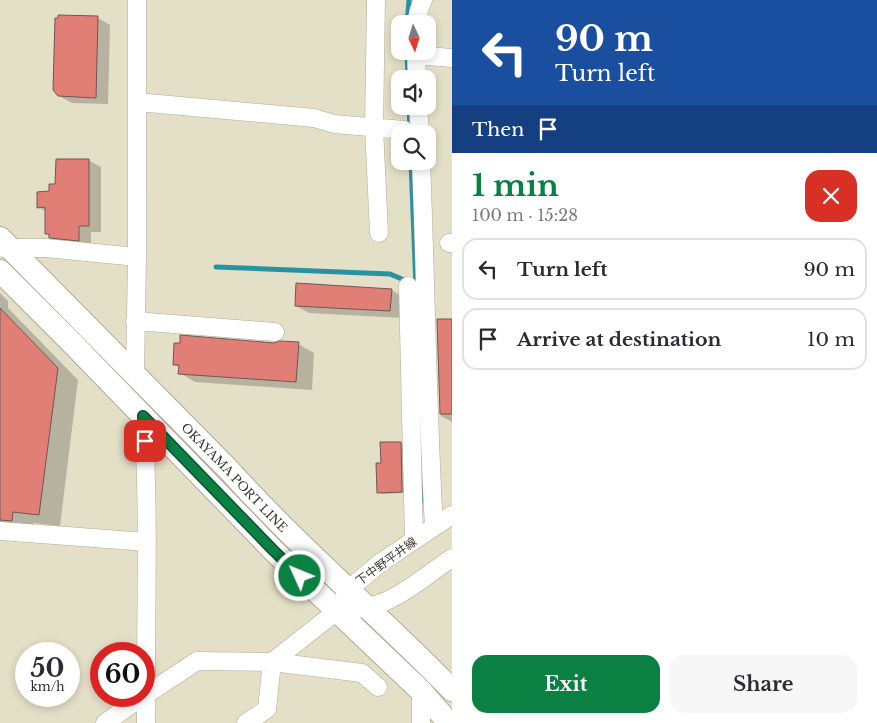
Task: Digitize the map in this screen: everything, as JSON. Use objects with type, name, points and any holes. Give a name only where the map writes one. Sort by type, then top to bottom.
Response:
[{"type":"main road","name":"OKAYAMA PORT LINE","points":[[3,245],[230,470],[263,507],[408,644],[452,690]]},
{"type":"main road","name":"OKAYAMA PORT LINE","points":[[0,271],[273,550],[421,691],[449,723]]},
{"type":"street","points":[[135,375],[137,0]]},
{"type":"street","points":[[376,0],[374,128],[379,233]]},
{"type":"street","points":[[418,15],[423,0]]},
{"type":"street","points":[[436,56],[452,58]]},
{"type":"street","points":[[137,102],[314,118],[334,124],[391,130]]},
{"type":"street","points":[[421,170],[426,275],[428,416],[434,527]]},
{"type":"street","points":[[3,245],[136,257]]},
{"type":"street","points":[[408,286],[414,540]]},
{"type":"street","points":[[135,321],[275,332]]},
{"type":"street","points":[[143,416],[146,452],[147,542],[145,642]]},
{"type":"street","name":"下中野平井線","points":[[337,611],[349,589],[380,563],[452,515]]},
{"type":"street","points":[[0,531],[147,542]]},
{"type":"street","points":[[246,723],[267,709],[272,662],[337,611],[369,608],[408,590],[452,558]]},
{"type":"street","points":[[155,688],[197,662],[272,662],[362,673],[378,687]]},
{"type":"street","points":[[421,691],[421,723]]},
{"type":"street","points":[[105,723],[127,707]]},
{"type":"street","points":[[145,707],[146,723]]},
{"type":"building","points":[[58,15],[98,16],[96,98],[58,96],[53,90],[55,18],[58,18]]},
{"type":"building","points":[[56,159],[89,159],[89,226],[79,226],[79,241],[49,238],[49,234],[45,234],[45,207],[37,208],[37,192],[49,191],[49,184],[55,184]]},
{"type":"building","points":[[296,283],[392,289],[390,311],[295,306]]},
{"type":"building","points":[[0,308],[58,368],[39,515],[13,512],[12,521],[0,520]]},
{"type":"building","points":[[437,319],[452,319],[452,414],[440,414]]},
{"type":"building","points":[[180,335],[274,343],[280,341],[299,342],[296,382],[178,374],[179,365],[173,365],[174,343],[180,343]]},
{"type":"building","points":[[380,442],[401,442],[402,492],[377,493],[376,463],[381,463]]},
{"type":"waterway","points":[[408,15],[409,0]]},
{"type":"waterway","points":[[407,60],[408,70]]},
{"type":"waterway","points":[[409,115],[410,125]]},
{"type":"waterway","points":[[411,170],[416,288]]},
{"type":"waterway","points":[[216,267],[390,274],[409,282]]},
{"type":"waterway","points":[[420,419],[422,501]]},
{"type":"route","points":[[145,441],[143,416],[300,576]]}]
